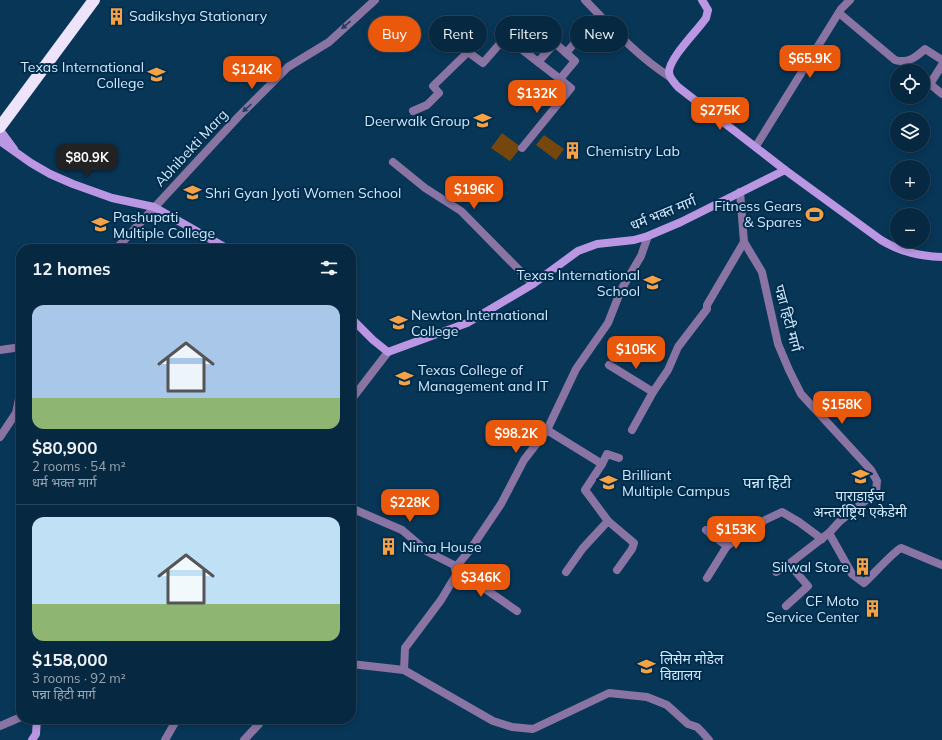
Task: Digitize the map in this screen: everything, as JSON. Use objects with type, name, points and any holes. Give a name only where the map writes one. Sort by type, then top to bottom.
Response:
[{"type":"highway","points":[[0,127],[94,0]]},
{"type":"main road","points":[[702,0],[708,10],[706,18],[674,59],[669,74],[678,87],[785,170],[850,218],[896,249],[911,254],[942,257]]},
{"type":"main road","points":[[0,130],[17,153]]},
{"type":"main road","points":[[0,141],[31,163],[73,184],[112,198],[154,207],[219,244]]},
{"type":"main road","name":"धर्म भक्त मार्ग","points":[[388,352],[467,323],[533,284],[578,251],[597,244],[634,240],[648,236],[681,222],[785,170]]},
{"type":"main road","points":[[356,323],[388,352]]},
{"type":"main road","points":[[32,740],[36,734],[37,724]]},
{"type":"street","name":"Abhibekti Marg","points":[[121,244],[238,116],[288,67],[329,42],[376,0]]},
{"type":"street","points":[[585,0],[652,65],[669,74]]},
{"type":"street","points":[[756,146],[839,13],[850,0]]},
{"type":"street","points":[[839,13],[895,60],[902,62],[915,58],[925,50],[942,60]]},
{"type":"street","points":[[566,53],[599,15]]},
{"type":"street","points":[[413,111],[427,105],[439,92],[433,86],[468,52],[484,63],[503,40],[507,38],[571,88],[522,148]]},
{"type":"street","points":[[538,62],[555,43],[575,60],[560,79]]},
{"type":"street","points":[[942,65],[930,84],[942,94]]},
{"type":"street","points":[[392,162],[425,188],[461,211],[533,284]]},
{"type":"street","name":"पन्ना हिटी मार्ग","points":[[740,192],[744,242],[762,272],[778,344],[801,394],[871,470],[877,481],[876,492],[838,522],[822,539],[776,572]]},
{"type":"street","points":[[404,670],[405,648],[441,600],[456,575],[455,567],[470,550],[501,504],[524,460],[547,430],[576,369],[608,323],[621,290],[641,256],[648,236]]},
{"type":"street","points":[[632,430],[653,392],[668,370],[678,348],[708,309],[707,305],[744,242]]},
{"type":"street","points":[[0,350],[16,348]]},
{"type":"street","points":[[356,394],[388,352]]},
{"type":"street","points":[[609,365],[653,392]]},
{"type":"street","points":[[0,437],[16,413]]},
{"type":"street","points":[[547,430],[602,464]]},
{"type":"street","points":[[617,570],[632,550],[634,543],[608,521],[585,490],[607,454],[619,458]]},
{"type":"street","points":[[356,510],[402,530],[428,552],[455,567],[517,611]]},
{"type":"street","points":[[707,578],[727,546],[782,512],[799,522],[822,539]]},
{"type":"street","points":[[566,572],[583,548],[608,521]]},
{"type":"street","points":[[706,530],[727,546]]},
{"type":"street","points":[[829,533],[852,574],[864,583],[896,550],[901,548],[942,565]]},
{"type":"street","points":[[786,606],[808,586],[789,564]]},
{"type":"street","points":[[356,665],[404,670],[492,721],[512,727],[533,729],[610,693],[647,697],[667,705],[684,721],[703,732],[709,740]]},
{"type":"street","points":[[0,726],[16,719]]},
{"type":"street","points":[[165,740],[173,724]]},
{"type":"street","points":[[244,740],[259,724]]},
{"type":"shaded area","points":[[502,133],[521,147],[510,161],[491,148]]},
{"type":"shaded area","points":[[544,135],[564,149],[556,160],[536,145]]},
{"type":"place","name":"Sadikshya Stationary","points":[[116,16]]},
{"type":"place","name":"Texas International College","points":[[157,75]]},
{"type":"place","name":"Deerwalk Group","points":[[483,121]]},
{"type":"place","name":"Chemistry Lab","points":[[573,151]]},
{"type":"place","name":"Shri Gyan Jyoti Women School","points":[[192,193]]},
{"type":"place","name":"Fitness Gears & Spares","points":[[815,214]]},
{"type":"place","name":"Pashupati Multiple College","points":[[100,225]]},
{"type":"place","name":"Texas International School","points":[[653,283]]},
{"type":"place","name":"Newton International College","points":[[398,323]]},
{"type":"place","name":"Texas College of Management and IT","points":[[405,378]]},
{"type":"place","name":"पाराडाईज अन्तर्राष्ट्रिय एकेडेमी","points":[[860,476]]},
{"type":"place","name":"Brilliant Multiple Campus","points":[[609,483]]},
{"type":"place","name":"Nima House","points":[[389,547]]},
{"type":"place","name":"Silwal Store","points":[[862,567]]},
{"type":"place","name":"CF Moto Service Center","points":[[872,609]]},
{"type":"place","name":"लिसेम मोडेल विद्यालय","points":[[647,667]]},
{"type":"district","name":"पन्ना हिटी","points":[[767,483]]}]
